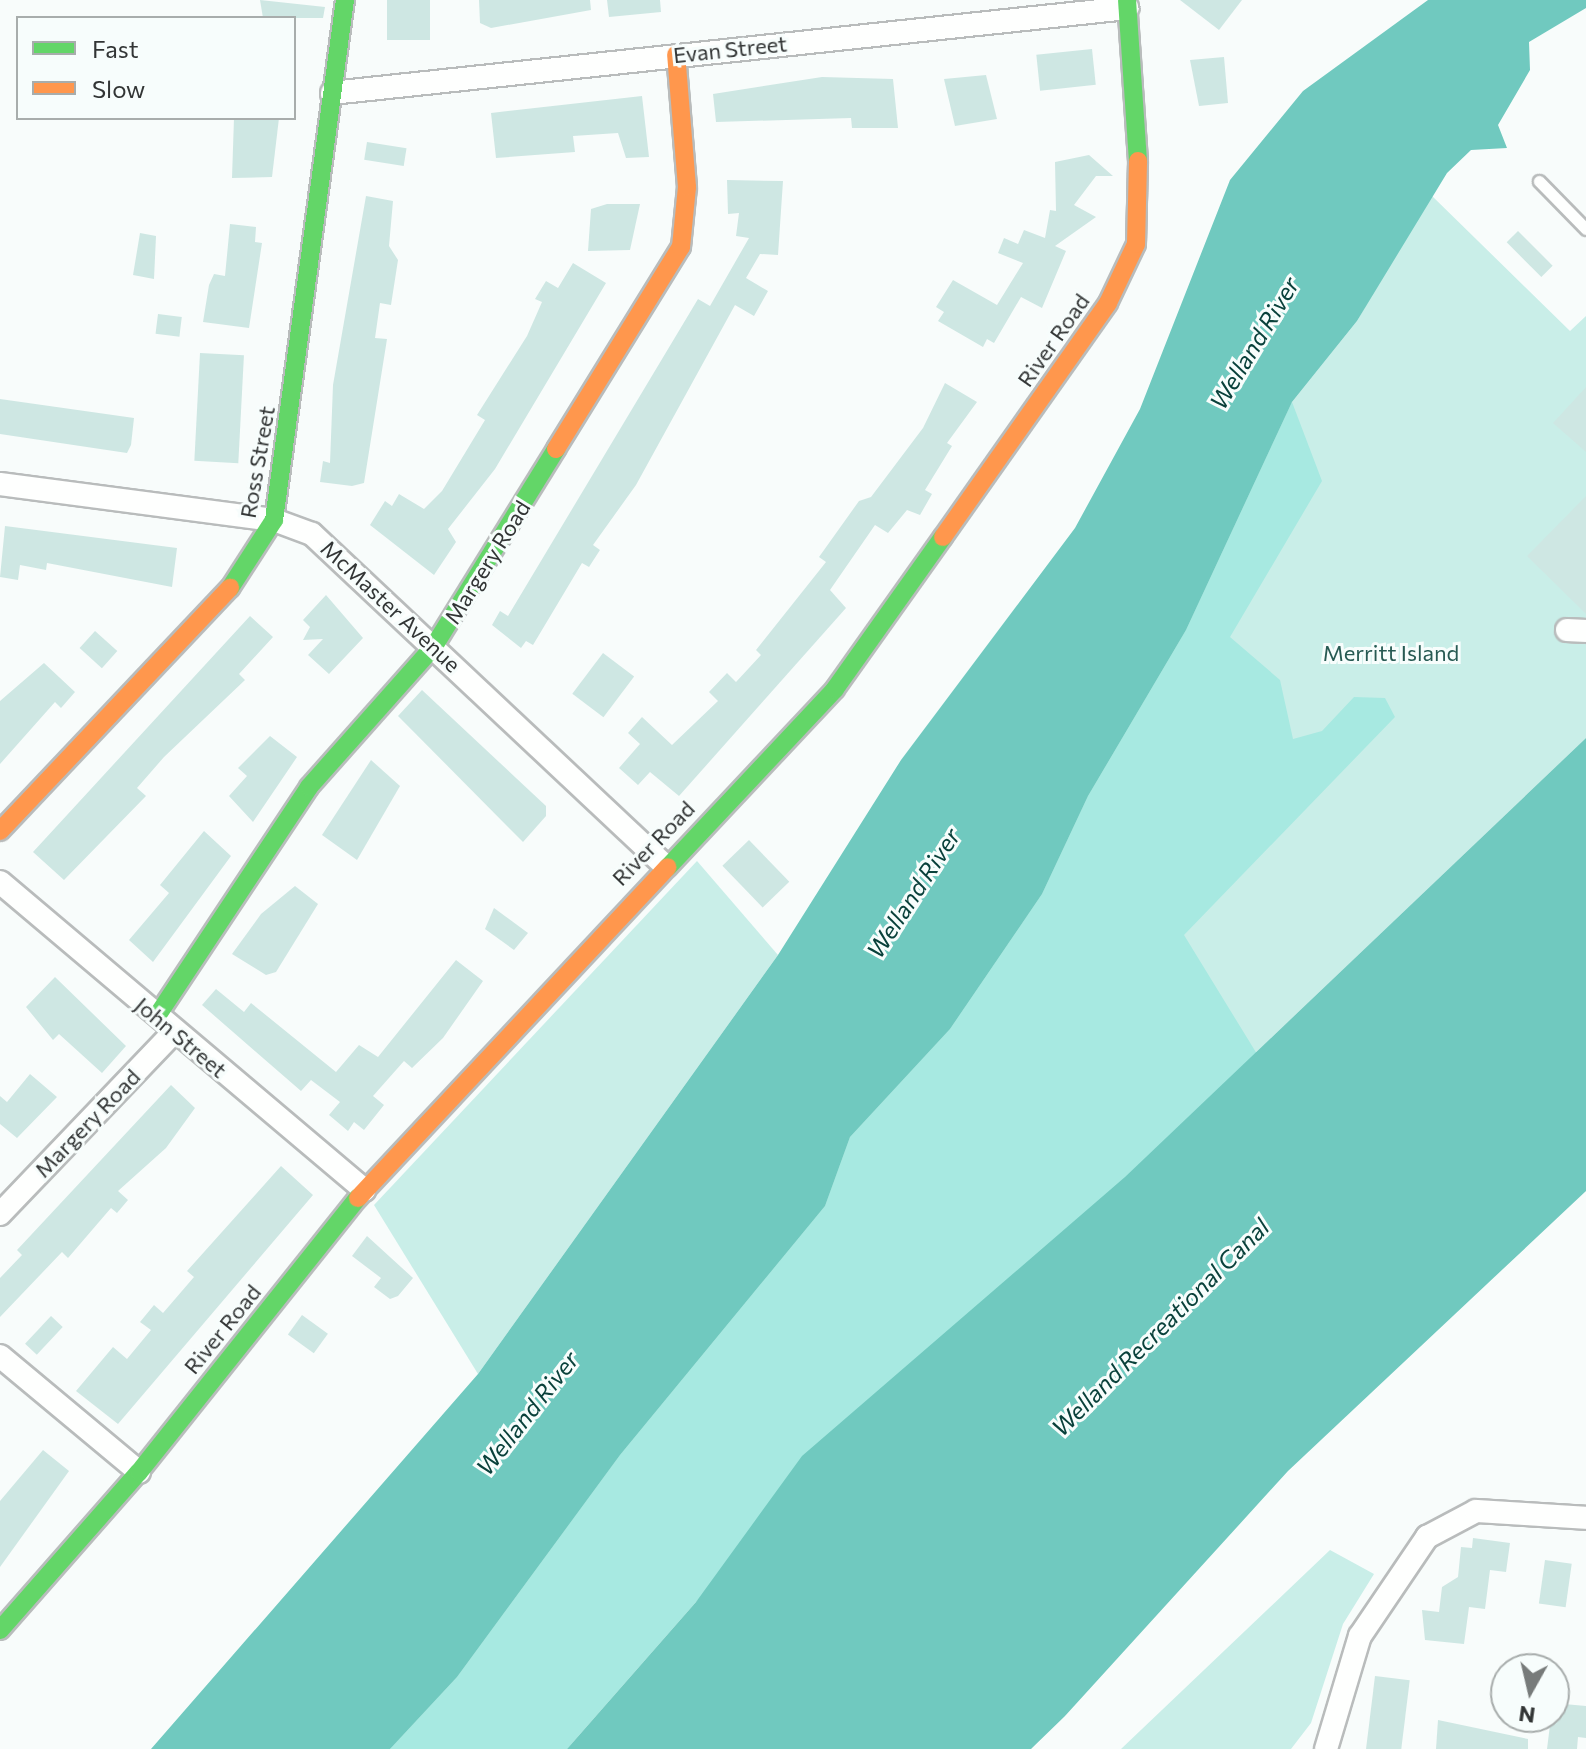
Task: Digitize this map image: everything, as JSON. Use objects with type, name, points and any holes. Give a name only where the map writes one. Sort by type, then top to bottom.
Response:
[{"type":"street","name":"Ross Street","points":[[0,831],[246,571],[274,520],[345,0]]},
{"type":"street","name":"Evan Street","points":[[332,93],[1127,4]]},
{"type":"street","name":"River Road","points":[[0,1630],[139,1472],[364,1190],[851,668],[1125,274],[1142,211],[1127,4]]},
{"type":"street","name":"Margery Road","points":[[157,1016],[309,787],[434,646],[681,247],[687,187],[676,54]]},
{"type":"street","name":"McMaster Avenue","points":[[0,484],[274,520],[328,545],[664,865]]},
{"type":"street","name":"John Street","points":[[0,882],[364,1190]]},
{"type":"street","name":"Margery Road","points":[[0,1214],[174,1032]]},
{"type":"street","points":[[0,1356],[139,1472]]},
{"type":"street","points":[[1326,1749],[1360,1636],[1427,1537],[1450,1519],[1490,1510],[1586,1518]]},
{"type":"lane","points":[[1539,181],[1586,229]]},
{"type":"green space","name":"Merritt Island","points":[[1430,194],[1570,331],[1586,316],[1586,738],[1125,1177],[802,1456],[567,1749],[390,1749],[1292,402],[1357,321]]},
{"type":"green space","points":[[697,861],[778,955],[478,1374],[374,1205]]},
{"type":"green space","points":[[1330,1550],[1374,1574],[1343,1624],[1311,1723],[1291,1749],[1121,1749]]},
{"type":"shaded area","points":[[1292,402],[1322,481],[1230,637],[1280,680],[1293,739],[1322,731],[1354,697],[1385,698],[1395,717],[1184,935],[1257,1054],[696,1602],[567,1749],[390,1749],[457,1677],[620,1455],[825,1206],[850,1137],[950,1029],[1042,894],[1088,796],[1186,630]]},
{"type":"water","name":"Welland River","points":[[1428,0],[1586,0],[1586,8],[1529,42],[1530,70],[1498,125],[1507,148],[1471,150],[1447,173],[1357,321],[1292,402],[1186,630],[1088,796],[1042,894],[950,1029],[850,1137],[825,1206],[620,1455],[457,1677],[390,1749],[151,1749],[478,1374],[778,955],[901,760],[1075,528],[1140,409],[1230,180],[1303,91]]},
{"type":"water","name":"Welland Recreational Canal","points":[[1586,738],[1586,1191],[1288,1471],[1065,1716],[1031,1749],[567,1749],[696,1602],[802,1456],[1125,1177]]},
{"type":"building","points":[[260,0],[325,7],[323,18],[263,16]]},
{"type":"building","points":[[387,0],[430,0],[430,40],[387,40]]},
{"type":"building","points":[[479,0],[590,0],[591,10],[491,28],[480,23]]},
{"type":"building","points":[[607,0],[660,0],[661,12],[609,17]]},
{"type":"building","points":[[1180,0],[1242,0],[1219,30]]},
{"type":"building","points":[[1092,49],[1096,85],[1040,91],[1036,55]]},
{"type":"building","points":[[1224,57],[1228,103],[1199,106],[1190,60]]},
{"type":"building","points":[[986,75],[997,119],[955,126],[944,79]]},
{"type":"building","points":[[822,77],[893,79],[898,128],[852,128],[851,118],[716,122],[713,94]]},
{"type":"building","points":[[642,96],[649,157],[626,158],[618,133],[573,136],[575,152],[496,158],[491,113]]},
{"type":"building","points":[[234,120],[279,120],[272,177],[232,178]]},
{"type":"building","points":[[367,142],[407,148],[404,166],[364,160]]},
{"type":"building","points":[[1089,155],[1113,176],[1096,176],[1074,205],[1096,217],[1055,246],[1066,251],[1042,308],[1021,297],[994,343],[987,339],[983,347],[938,321],[944,312],[936,307],[953,280],[997,305],[1023,263],[998,253],[1004,238],[1018,244],[1024,230],[1045,238],[1050,210],[1056,211],[1055,162]]},
{"type":"building","points":[[727,180],[783,181],[778,255],[760,254],[746,278],[768,291],[754,316],[735,305],[636,485],[593,545],[600,550],[589,567],[582,563],[533,645],[526,641],[521,648],[492,625],[500,611],[508,616],[698,299],[710,306],[749,238],[736,236],[739,213],[728,214]]},
{"type":"building","points":[[366,196],[393,201],[389,246],[398,260],[391,305],[380,303],[375,338],[387,339],[364,483],[352,486],[320,482],[323,461],[330,463],[333,385]]},
{"type":"building","points":[[607,204],[640,204],[630,250],[588,251],[591,209]]},
{"type":"building","points":[[230,224],[256,227],[255,242],[262,243],[249,328],[203,322],[209,285],[214,274],[225,276]]},
{"type":"building","points":[[1518,231],[1553,266],[1541,277],[1507,242]]},
{"type":"building","points":[[140,233],[156,236],[154,279],[133,275]]},
{"type":"building","points":[[573,263],[606,283],[495,469],[448,529],[456,542],[434,575],[370,525],[385,501],[392,506],[399,494],[424,509],[442,491],[485,420],[477,415],[527,336],[542,302],[535,299],[546,281],[558,288]]},
{"type":"building","points":[[158,314],[182,317],[179,337],[156,334]]},
{"type":"building","points":[[200,353],[244,355],[238,463],[194,461]]},
{"type":"building","points":[[945,383],[977,402],[947,443],[952,446],[925,490],[932,494],[920,515],[907,510],[888,533],[875,525],[830,590],[846,608],[679,796],[650,772],[638,785],[619,768],[640,744],[628,733],[642,717],[672,745],[718,701],[709,692],[727,673],[736,682],[761,655],[756,650],[826,562],[819,557],[859,501],[871,497],[923,428]]},
{"type":"building","points":[[1586,387],[1586,452],[1553,423]]},
{"type":"building","points":[[0,399],[134,418],[131,445],[127,453],[0,434]]},
{"type":"building","points":[[1586,496],[1586,614],[1527,556]]},
{"type":"building","points":[[5,526],[177,548],[172,587],[47,563],[46,570],[20,565],[18,580],[0,577]]},
{"type":"building","points":[[326,595],[363,638],[329,674],[308,655],[323,639],[303,640],[310,627],[303,620]]},
{"type":"building","points":[[250,616],[273,637],[239,674],[245,680],[164,757],[137,788],[146,796],[64,880],[33,852]]},
{"type":"building","points":[[95,631],[117,651],[102,668],[80,648]]},
{"type":"building","points":[[603,653],[634,676],[603,717],[572,694]]},
{"type":"building","points":[[44,663],[75,692],[61,708],[55,702],[0,764],[0,701]]},
{"type":"building","points":[[422,690],[546,806],[546,816],[523,842],[398,716]]},
{"type":"building","points":[[270,736],[297,757],[253,822],[229,796],[247,776],[238,768]]},
{"type":"building","points":[[371,760],[400,786],[357,860],[322,835]]},
{"type":"building","points":[[204,831],[231,856],[153,962],[129,940],[169,893],[160,885]]},
{"type":"building","points":[[749,840],[789,882],[763,907],[722,866]]},
{"type":"building","points":[[295,886],[318,904],[276,972],[266,975],[232,954],[261,914]]},
{"type":"building","points":[[494,908],[528,933],[514,950],[485,929]]},
{"type":"building","points":[[456,960],[483,981],[443,1038],[412,1068],[404,1061],[373,1096],[384,1105],[364,1130],[354,1122],[348,1131],[329,1115],[340,1102],[311,1080],[301,1091],[202,1005],[216,989],[244,1012],[251,1003],[336,1072],[359,1045],[378,1057]]},
{"type":"building","points":[[55,977],[126,1046],[102,1073],[59,1034],[53,1040],[26,1007]]},
{"type":"building","points":[[30,1074],[57,1097],[17,1138],[0,1124],[0,1096],[7,1102]]},
{"type":"building","points":[[171,1085],[195,1108],[166,1148],[118,1191],[128,1200],[117,1213],[111,1208],[68,1258],[62,1252],[0,1317],[0,1278],[22,1255],[17,1250]]},
{"type":"building","points":[[281,1166],[313,1195],[118,1424],[76,1391],[113,1347],[127,1359],[151,1330],[140,1322],[154,1305],[163,1313],[194,1277],[187,1271]]},
{"type":"building","points":[[367,1236],[413,1278],[398,1296],[390,1299],[374,1287],[381,1278],[352,1256]]},
{"type":"building","points":[[302,1315],[328,1334],[314,1353],[288,1334]]},
{"type":"building","points":[[51,1316],[63,1327],[37,1355],[25,1344]]},
{"type":"building","points":[[43,1450],[69,1471],[0,1567],[0,1501]]},
{"type":"building","points":[[1473,1538],[1510,1543],[1506,1572],[1490,1570],[1485,1609],[1469,1607],[1464,1644],[1425,1640],[1422,1610],[1439,1612],[1442,1587],[1458,1577],[1461,1547],[1472,1548]]},
{"type":"building","points":[[1545,1560],[1572,1564],[1566,1607],[1539,1604]]},
{"type":"building","points":[[1375,1676],[1410,1680],[1401,1749],[1366,1749]]},
{"type":"building","points":[[1570,1705],[1586,1706],[1586,1738],[1578,1737],[1577,1749],[1547,1749],[1549,1733],[1570,1733]]},
{"type":"building","points":[[1438,1720],[1528,1739],[1528,1749],[1436,1749]]},
{"type":"traffic: fast","points":[[230,588],[274,520],[345,0]]},
{"type":"traffic: fast","points":[[1127,0],[1138,161]]},
{"type":"traffic: fast","points":[[157,1016],[309,787],[434,646],[556,449]]},
{"type":"traffic: fast","points":[[668,867],[835,689],[943,537]]},
{"type":"traffic: fast","points":[[0,1630],[139,1472],[358,1198]]},
{"type":"traffic: slow","points":[[556,449],[681,247],[687,187],[676,54]]},
{"type":"traffic: slow","points":[[943,537],[1108,303],[1136,244],[1138,161]]},
{"type":"traffic: slow","points":[[0,831],[230,588]]},
{"type":"traffic: slow","points":[[358,1198],[668,867]]}]
